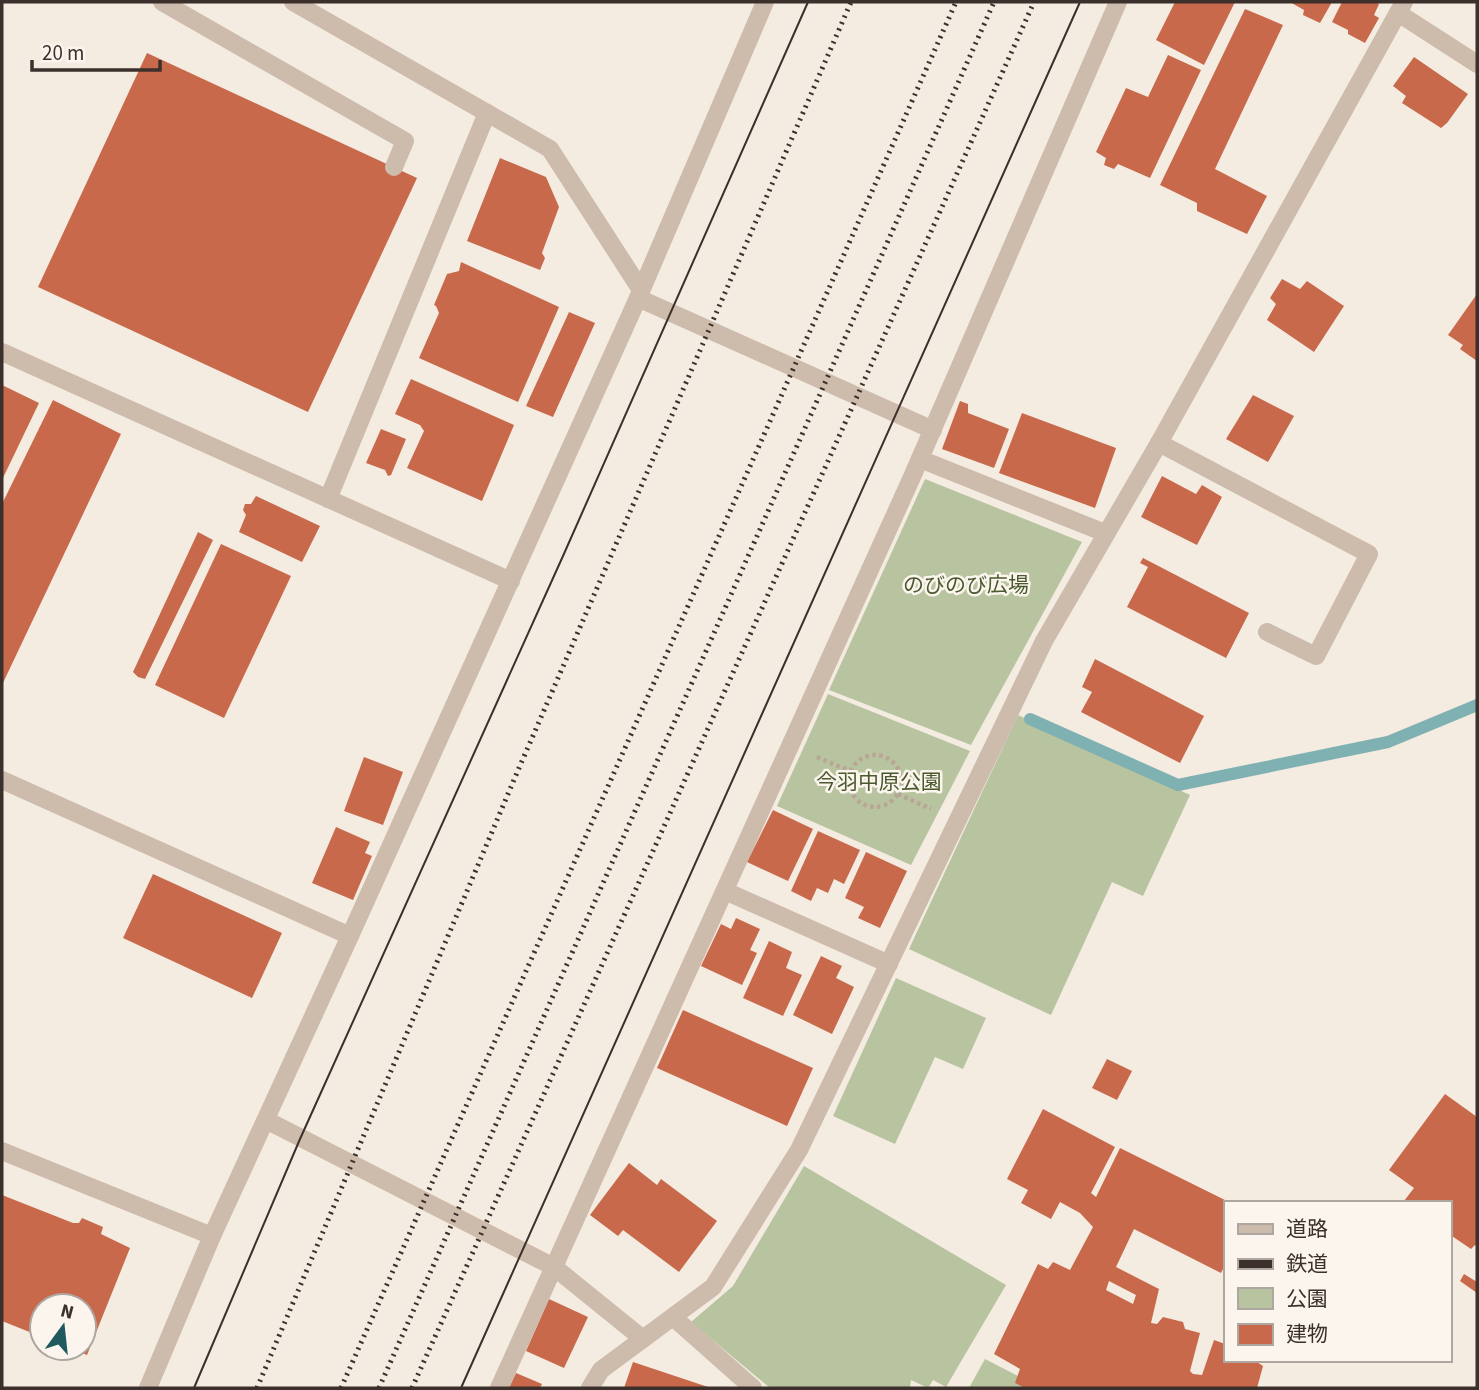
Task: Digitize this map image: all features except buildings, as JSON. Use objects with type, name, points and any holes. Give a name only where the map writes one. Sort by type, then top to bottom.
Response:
[{"type":"street","points":[[162,2],[405,141],[394,167]]},
{"type":"street","points":[[293,2],[551,149],[639,294],[933,430]]},
{"type":"street","points":[[149,1388],[212,1236],[511,581],[765,2]]},
{"type":"street","points":[[499,1388],[920,460],[1118,2]]},
{"type":"street","points":[[590,1388],[601,1370],[713,1287],[799,1150],[1044,640],[1159,443],[1401,7],[1477,64]]},
{"type":"street","points":[[328,499],[487,113]]},
{"type":"street","points":[[2,352],[511,581]]},
{"type":"street","points":[[1159,443],[1369,554],[1316,656],[1267,632]]},
{"type":"street","points":[[920,460],[1105,533]]},
{"type":"street","points":[[2,780],[350,936]]},
{"type":"street","points":[[725,891],[888,964]]},
{"type":"street","points":[[266,1120],[554,1267],[643,1339]]},
{"type":"street","points":[[2,1151],[212,1236]]},
{"type":"street","points":[[673,1317],[753,1388]]},
{"type":"path","points":[[878,755],[893,762],[901,786],[892,801],[876,808],[867,807],[853,796],[848,780],[855,764],[862,758],[878,755]]},
{"type":"green space","name":"のびのび広場","points":[[925,479],[1082,542],[971,745],[829,690]]},
{"type":"green space","name":"今羽中原公園","points":[[828,694],[970,751],[911,865],[777,806]]},
{"type":"green space","points":[[1018,715],[1190,795],[1143,896],[1112,882],[1051,1015],[909,949]]},
{"type":"green space","points":[[896,978],[986,1018],[963,1069],[935,1057],[895,1144],[833,1116]]},
{"type":"green space","points":[[804,1166],[1006,1285],[946,1387],[933,1380],[928,1388],[911,1380],[910,1388],[770,1388],[691,1322],[733,1286]]},
{"type":"green space","points":[[985,1359],[1041,1388],[969,1388]]},
{"type":"waterway","points":[[1030,719],[1178,785],[1388,742],[1477,705]]},
{"type":"tram line","points":[[194,1388],[300,1139],[563,556],[808,2]]},
{"type":"tram line","points":[[461,1388],[1080,2]]},
{"type":"railway","points":[[257,1388],[519,768],[851,2]]},
{"type":"railway","points":[[341,1388],[956,2]]},
{"type":"railway","points":[[379,1388],[994,2]]},
{"type":"railway","points":[[412,1388],[1034,2]]}]
